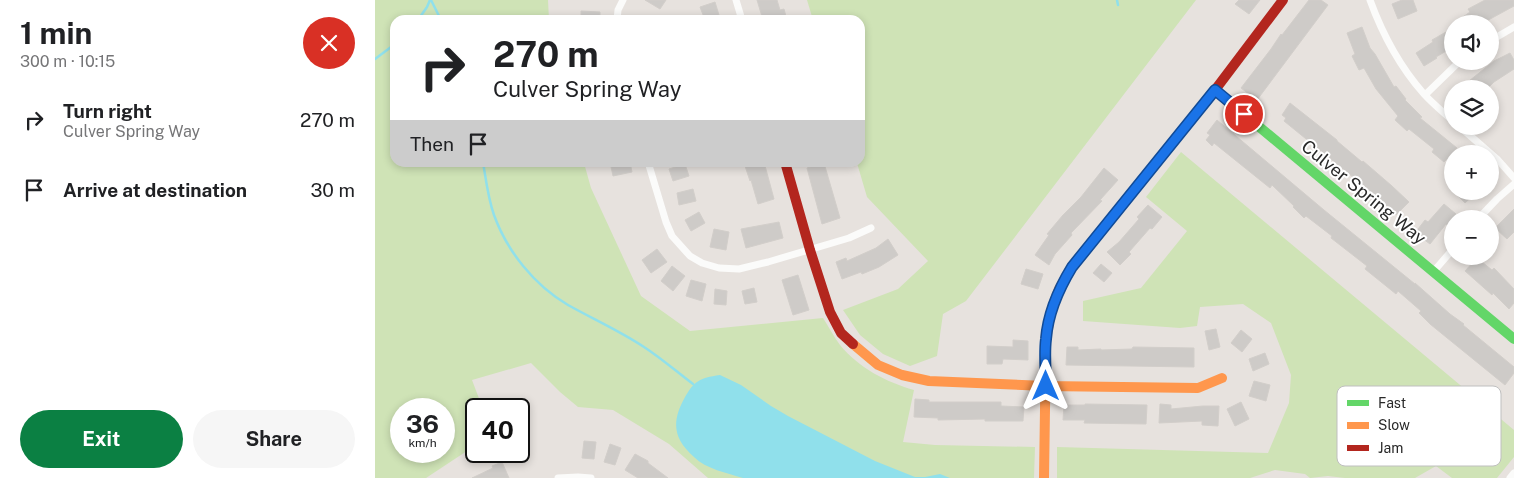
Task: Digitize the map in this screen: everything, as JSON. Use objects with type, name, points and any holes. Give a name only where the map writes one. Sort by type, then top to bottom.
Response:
[{"type":"street","points":[[618,15],[623,0]]},
{"type":"street","points":[[735,0],[741,15]]},
{"type":"street","points":[[1044,478],[1045,340],[1051,311],[1059,289],[1072,267],[1215,90],[1283,0]]},
{"type":"street","points":[[1370,0],[1375,15],[1411,78],[1425,95],[1444,113]]},
{"type":"street","points":[[1499,36],[1514,27]]},
{"type":"street","points":[[1425,95],[1451,70]]},
{"type":"street","name":"Culver Spring Way","points":[[1215,90],[1434,270],[1514,339]]},
{"type":"street","points":[[1469,135],[1498,160],[1514,178]]},
{"type":"street","points":[[650,167],[672,236],[690,256],[702,263],[719,268],[739,268],[768,262],[849,238],[871,228]]},
{"type":"street","points":[[786,167],[830,312],[841,333],[878,365],[929,381],[1046,386],[1198,388],[1222,378]]},
{"type":"street","points":[[1487,210],[1514,184]]},
{"type":"street","points":[[1434,270],[1444,259]]},
{"type":"street","points":[[1510,478],[1514,473]]},
{"type":"street","points":[[558,478],[591,478]]},
{"type":"green space","points":[[375,0],[548,0],[549,15],[390,15],[390,167],[585,167],[591,188],[641,296],[690,331],[823,318],[840,345],[856,361],[893,383],[914,390],[903,442],[935,445],[1035,447],[1034,478],[708,478],[669,444],[613,410],[578,407],[531,363],[472,380],[479,398],[465,398],[465,452],[455,459],[455,398],[390,398],[390,463],[449,463],[426,478],[375,478]]},
{"type":"green space","points":[[807,0],[1196,0],[966,301],[943,314],[937,356],[910,366],[883,354],[860,335],[843,310],[898,289],[928,261],[867,197],[858,167],[865,167],[865,15],[812,15]]},
{"type":"green space","points":[[1181,152],[1461,386],[1337,386],[1337,466],[1436,466],[1415,478],[1345,478],[1328,476],[1310,478],[1305,474],[1275,470],[1250,478],[1057,478],[1057,447],[1268,453],[1289,403],[1291,375],[1271,323],[1243,304],[1200,307],[1197,326],[1180,328],[1083,321],[1083,301],[1141,288],[1187,231],[1146,197]]},
{"type":"green space","points":[[1501,419],[1514,430],[1514,457],[1497,478],[1452,478],[1436,466],[1501,466]]},
{"type":"water","points":[[720,375],[741,385],[788,416],[875,461],[915,477],[940,474],[950,478],[743,478],[711,468],[699,461],[682,444],[676,423],[680,408],[694,384],[707,377]]},
{"type":"building","points":[[645,0],[666,0],[660,9]]},
{"type":"building","points":[[757,0],[777,0],[780,10],[784,9],[786,15],[762,15]]},
{"type":"building","points":[[1239,0],[1260,0],[1249,14],[1235,4]]},
{"type":"building","points":[[1309,0],[1321,0],[1328,5],[1257,100],[1241,88]]},
{"type":"building","points":[[1402,0],[1413,0],[1417,11],[1398,19],[1392,4]]},
{"type":"building","points":[[1485,0],[1514,0],[1514,6],[1498,15],[1466,15],[1470,12],[1468,9]]},
{"type":"building","points":[[715,2],[719,15],[703,15],[700,7]]},
{"type":"building","points":[[581,11],[600,12],[600,15],[581,15]]},
{"type":"building","points":[[1362,27],[1370,48],[1394,87],[1396,86],[1405,100],[1422,117],[1420,118],[1453,145],[1444,145],[1444,162],[1432,152],[1434,149],[1409,129],[1407,131],[1395,120],[1398,116],[1376,89],[1364,68],[1359,70],[1352,56],[1355,54],[1347,33]]},
{"type":"building","points":[[1444,33],[1444,52],[1424,66],[1416,53],[1433,42],[1432,40]]},
{"type":"building","points":[[1510,53],[1514,60],[1514,69],[1497,80],[1470,80],[1483,70],[1499,70],[1499,58]]},
{"type":"building","points":[[1290,103],[1363,161],[1409,202],[1396,215],[1381,200],[1284,121],[1286,118],[1282,115]]},
{"type":"building","points":[[1217,120],[1514,367],[1514,373],[1505,385],[1430,324],[1419,313],[1421,311],[1398,291],[1396,294],[1365,269],[1367,266],[1331,238],[1332,236],[1306,216],[1304,218],[1272,185],[1270,188],[1214,143],[1212,146],[1206,140],[1210,135],[1207,133]]},
{"type":"building","points":[[611,167],[631,167],[632,172],[613,176]]},
{"type":"building","points":[[686,167],[689,176],[673,181],[669,169]]},
{"type":"building","points":[[745,167],[765,167],[774,199],[758,204]]},
{"type":"building","points":[[825,167],[840,218],[822,224],[807,168]]},
{"type":"building","points":[[1104,168],[1118,180],[1100,200],[1102,201],[1071,233],[1072,235],[1055,254],[1049,265],[1035,255],[1049,235],[1047,234],[1081,197]]},
{"type":"building","points":[[693,189],[696,201],[679,205],[677,193]]},
{"type":"building","points":[[1444,204],[1451,210],[1444,210],[1444,226],[1430,244],[1415,233],[1425,220],[1428,222]]},
{"type":"building","points":[[1148,205],[1162,217],[1129,252],[1131,254],[1120,265],[1107,252],[1119,242],[1139,219],[1137,217]]},
{"type":"building","points":[[1514,209],[1514,232],[1507,239],[1499,232],[1499,224]]},
{"type":"building","points":[[699,212],[705,223],[691,231],[685,220]]},
{"type":"building","points":[[779,222],[783,238],[746,248],[741,229]]},
{"type":"building","points":[[714,229],[729,232],[726,250],[710,247]]},
{"type":"building","points":[[888,239],[898,255],[879,267],[842,279],[836,262],[846,258],[847,261],[876,248]]},
{"type":"building","points":[[657,249],[667,262],[651,273],[642,260]]},
{"type":"building","points":[[1101,264],[1112,273],[1104,282],[1093,273]]},
{"type":"building","points":[[1471,265],[1486,265],[1492,270],[1494,268],[1514,289],[1514,303],[1509,309],[1493,293],[1492,295],[1465,271]]},
{"type":"building","points":[[672,266],[685,276],[673,291],[661,281]]},
{"type":"building","points":[[1026,269],[1043,274],[1038,289],[1021,284]]},
{"type":"building","points":[[798,275],[809,310],[793,315],[782,280]]},
{"type":"building","points":[[691,280],[706,284],[702,301],[686,296]]},
{"type":"building","points":[[754,288],[757,302],[745,304],[742,291]]},
{"type":"building","points":[[715,289],[727,291],[726,305],[714,304]]},
{"type":"building","points":[[1216,329],[1220,347],[1209,350],[1205,331]]},
{"type":"building","points":[[1241,330],[1252,339],[1242,352],[1231,343]]},
{"type":"building","points":[[1013,340],[1028,341],[1028,360],[1003,359],[1002,364],[987,364],[987,346],[1013,347]]},
{"type":"building","points":[[1067,347],[1078,347],[1078,350],[1132,349],[1133,347],[1194,348],[1194,367],[1066,365]]},
{"type":"building","points":[[1265,353],[1269,364],[1253,371],[1249,359]]},
{"type":"building","points":[[1254,381],[1270,385],[1266,401],[1249,396]]},
{"type":"building","points":[[915,399],[929,400],[929,402],[1001,402],[1001,406],[1024,407],[1023,421],[985,421],[985,419],[938,420],[938,418],[914,417]]},
{"type":"building","points":[[1241,402],[1249,419],[1235,426],[1227,409]]},
{"type":"building","points":[[1160,404],[1171,405],[1171,409],[1219,406],[1218,426],[1202,425],[1202,421],[1159,423]]},
{"type":"building","points":[[1064,405],[1147,405],[1146,424],[1084,423],[1085,420],[1063,420]]},
{"type":"building","points":[[584,441],[596,442],[594,459],[582,458]]},
{"type":"building","points":[[610,444],[621,448],[615,465],[604,462]]},
{"type":"building","points":[[635,454],[648,461],[648,463],[668,478],[638,478],[625,470]]},
{"type":"building","points":[[502,463],[509,478],[472,478],[493,468],[492,466]]},
{"type":"waterway","points":[[421,15],[430,0]]},
{"type":"waterway","points":[[431,0],[438,15]]},
{"type":"waterway","points":[[1117,0],[1118,5]]},
{"type":"waterway","points":[[375,59],[390,48]]},
{"type":"waterway","points":[[484,167],[494,215],[514,254],[533,277],[556,297],[635,341],[693,384]]},
{"type":"traffic: fast","points":[[1215,90],[1514,339]]},
{"type":"traffic: slow","points":[[1044,478],[1046,340],[1051,311],[1059,289],[1072,267],[1182,131]]},
{"type":"traffic: slow","points":[[853,344],[878,365],[902,375],[929,381],[1046,386],[1198,388],[1222,378]]},
{"type":"traffic: jam","points":[[1182,131],[1283,0]]},
{"type":"traffic: jam","points":[[786,167],[830,312],[841,333],[853,344]]},
{"type":"route","points":[[1046,386],[1045,340],[1051,311],[1059,289],[1072,267],[1215,90],[1244,114]]}]
